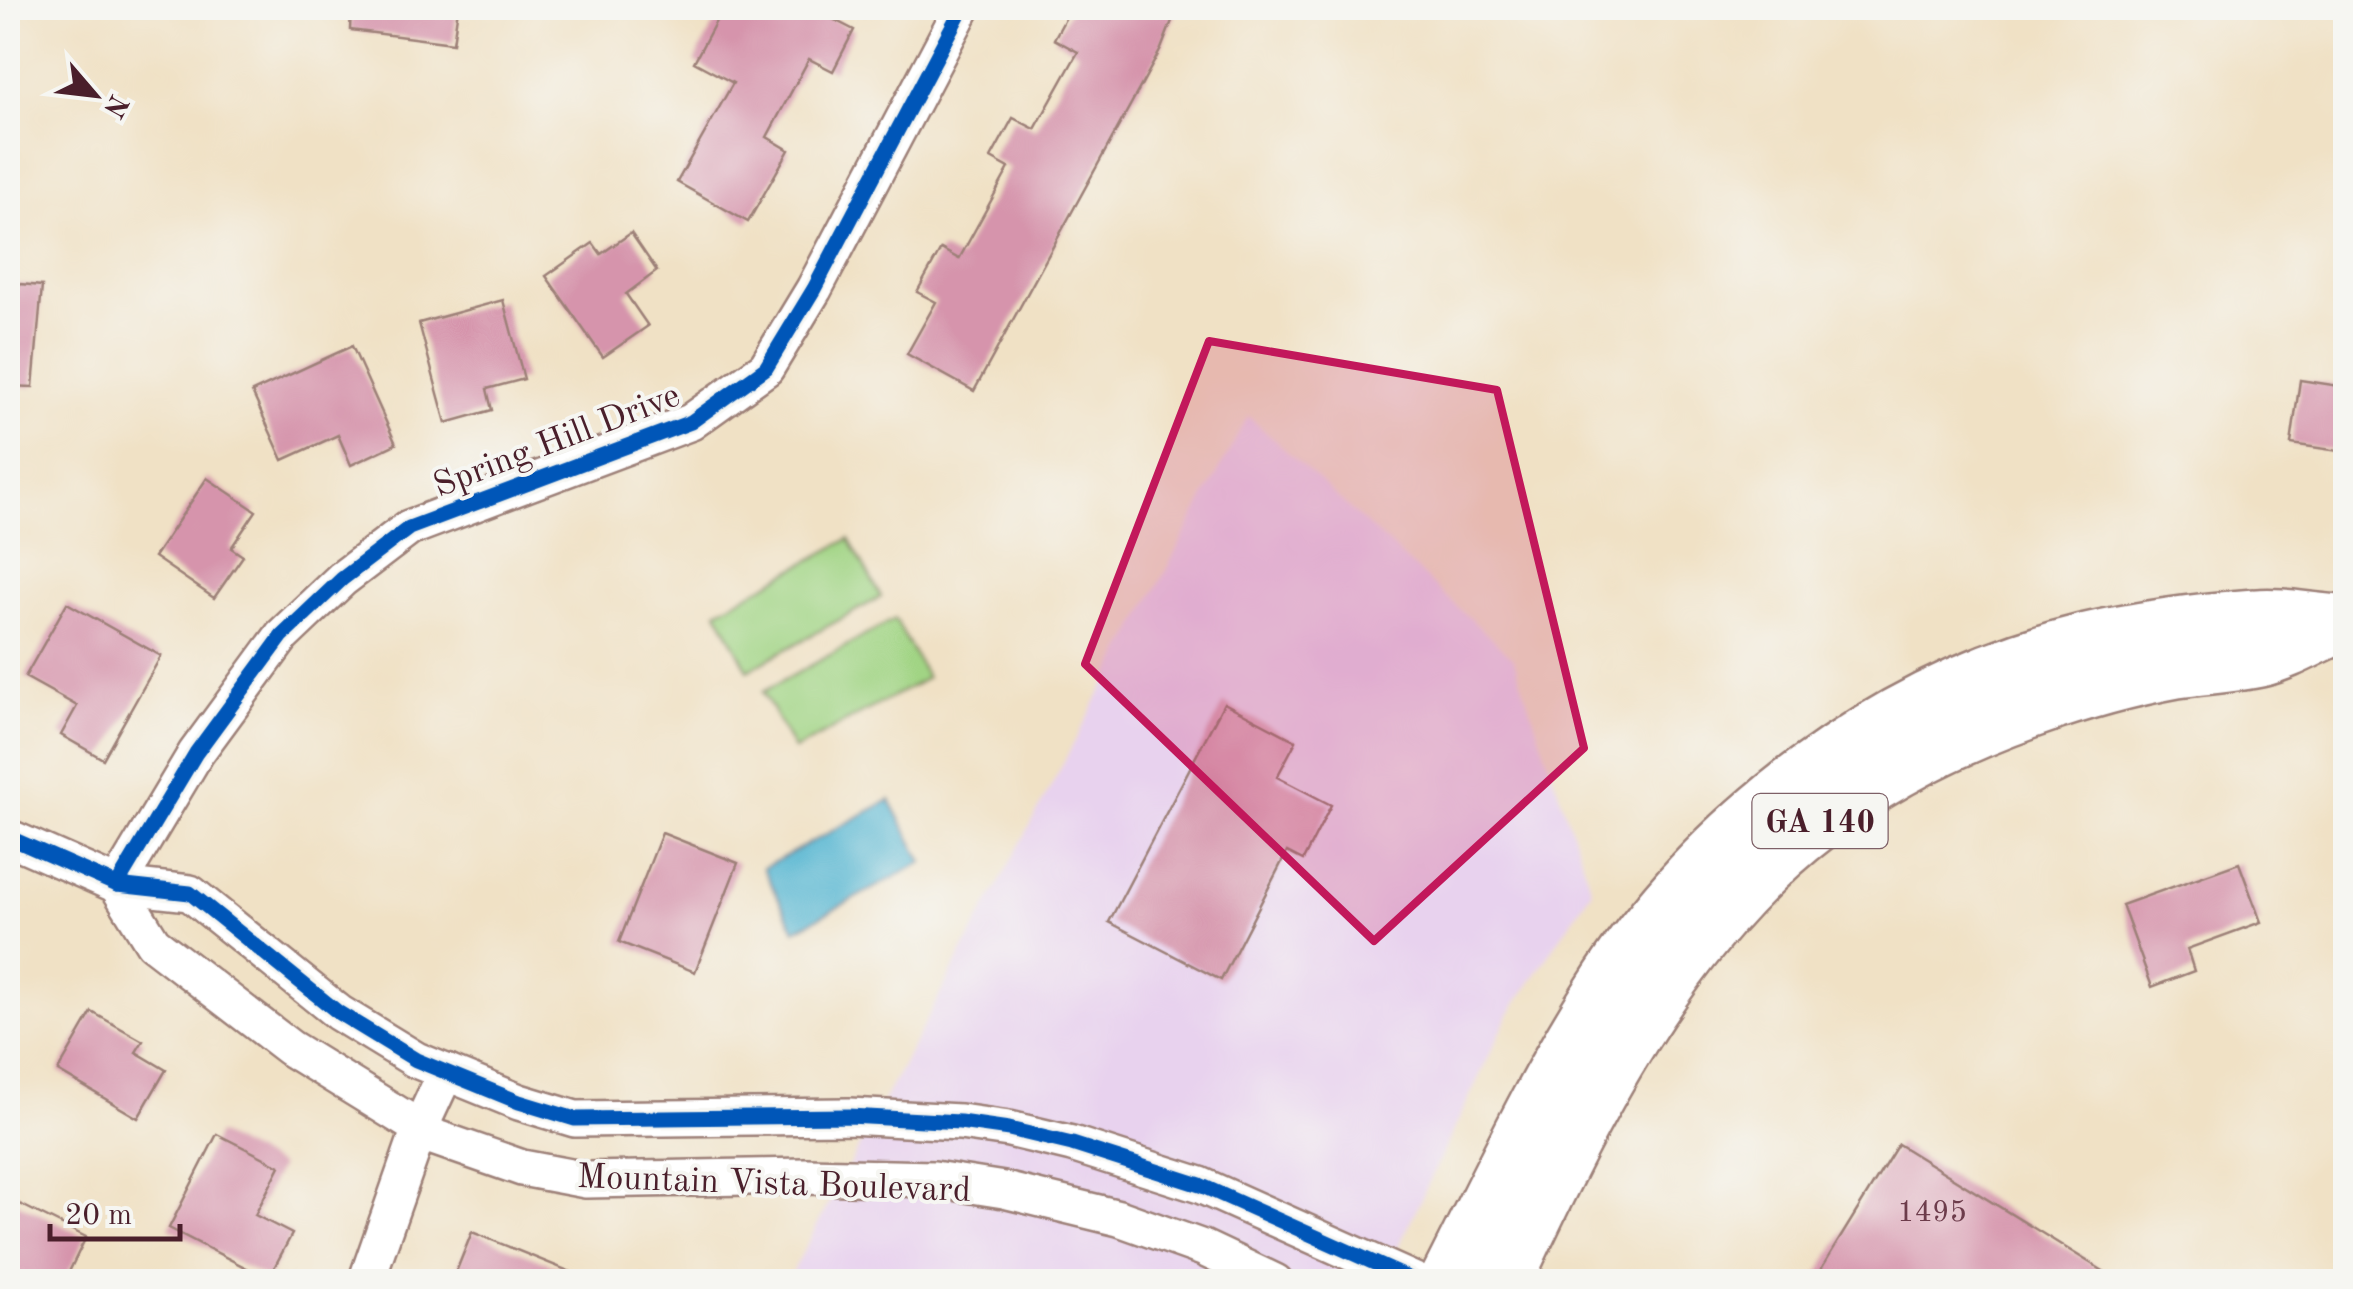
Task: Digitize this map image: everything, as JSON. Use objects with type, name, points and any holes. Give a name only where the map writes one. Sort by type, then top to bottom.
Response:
[{"type":"main road","name":"GA 140","points":[[1447,1282],[1559,1066],[1600,994],[1642,934],[1725,841],[1817,768],[1889,723],[1978,677],[2084,642],[2260,616],[2344,624]]},
{"type":"main road","name":"GA 140","points":[[1504,1282],[1568,1150],[1648,1014],[1691,952],[1733,903],[1814,825],[1909,763],[2030,710],[2144,678],[2262,658],[2344,624]]},
{"type":"street","name":"Spring Hill Drive","points":[[117,885],[196,753],[282,636],[342,580],[409,528],[692,422],[766,368],[814,289],[962,8]]},
{"type":"street","name":"Mountain Vista Boulevard","points":[[8,837],[117,885],[190,894],[339,1013],[416,1060],[519,1102],[576,1119],[849,1116],[960,1122],[1009,1130],[1072,1144],[1200,1186],[1417,1282]]},
{"type":"street","name":"Mountain Vista Boulevard","points":[[117,885],[153,944],[290,1048],[436,1138],[522,1168],[586,1180],[806,1176],[934,1179],[1004,1190],[1119,1218],[1203,1248],[1275,1282]]},
{"type":"street","points":[[366,1282],[420,1128],[446,1072]]},
{"type":"highlighted area","points":[[1209,341],[1497,390],[1584,748],[1374,941],[1085,664]]},
{"type":"shaded area","points":[[1248,416],[1513,658],[1592,890],[1508,1016],[1382,1281],[787,1282]]},
{"type":"green space","points":[[849,539],[881,597],[748,670],[717,611]]},
{"type":"green space","points":[[895,619],[927,678],[794,750],[763,692]]},
{"type":"water","points":[[890,800],[923,862],[795,930],[763,868]]},
{"type":"building","points":[[351,8],[458,8],[453,43],[350,30]]},
{"type":"building","points":[[723,8],[811,8],[854,30],[833,71],[809,59],[767,137],[789,150],[748,222],[677,182],[733,83],[694,62]]},
{"type":"building","points":[[1071,8],[1177,8],[1161,49],[974,391],[907,354],[936,302],[917,292],[941,249],[959,259],[1009,168],[991,158],[1013,118],[1035,129],[1078,52],[1054,39]]},
{"type":"building","points":[[631,233],[657,271],[626,294],[648,326],[603,357],[546,276],[593,243],[601,254]]},
{"type":"building","points":[[8,283],[42,286],[33,387],[8,386]]},
{"type":"building","points":[[503,300],[524,379],[487,389],[492,410],[446,423],[419,323]]},
{"type":"building","points":[[352,346],[396,444],[351,465],[338,435],[283,460],[252,392]]},
{"type":"building","points":[[2300,380],[2346,387],[2346,452],[2291,444]]},
{"type":"building","points":[[207,478],[256,511],[231,548],[243,556],[214,598],[154,557]]},
{"type":"building","points":[[67,603],[161,656],[103,759],[61,735],[77,706],[25,677]]},
{"type":"building","points":[[1224,703],[1296,741],[1277,777],[1331,805],[1303,860],[1287,852],[1221,980],[1109,922]]},
{"type":"building","points":[[662,833],[738,863],[695,972],[619,942]]},
{"type":"building","points":[[2239,863],[2261,922],[2187,949],[2194,971],[2152,987],[2122,905]]},
{"type":"building","points":[[92,1012],[143,1041],[136,1052],[166,1070],[138,1118],[58,1071]]},
{"type":"building","points":[[217,1134],[280,1166],[255,1215],[292,1234],[268,1279],[169,1228]]},
{"type":"building","points":[[1898,1144],[2121,1282],[1813,1282]]},
{"type":"building","points":[[8,1198],[86,1237],[64,1282],[8,1282]]},
{"type":"building","points":[[472,1232],[591,1280],[591,1282],[452,1282]]},
{"type":"cycle path","points":[[117,885],[196,753],[282,636],[342,579],[409,528],[691,422],[766,368],[814,289],[962,8]]},
{"type":"cycle path","points":[[8,837],[117,885],[190,893],[339,1013],[416,1060],[519,1102],[575,1119],[849,1116],[960,1122],[1009,1129],[1072,1144],[1200,1185],[1417,1282]]}]
